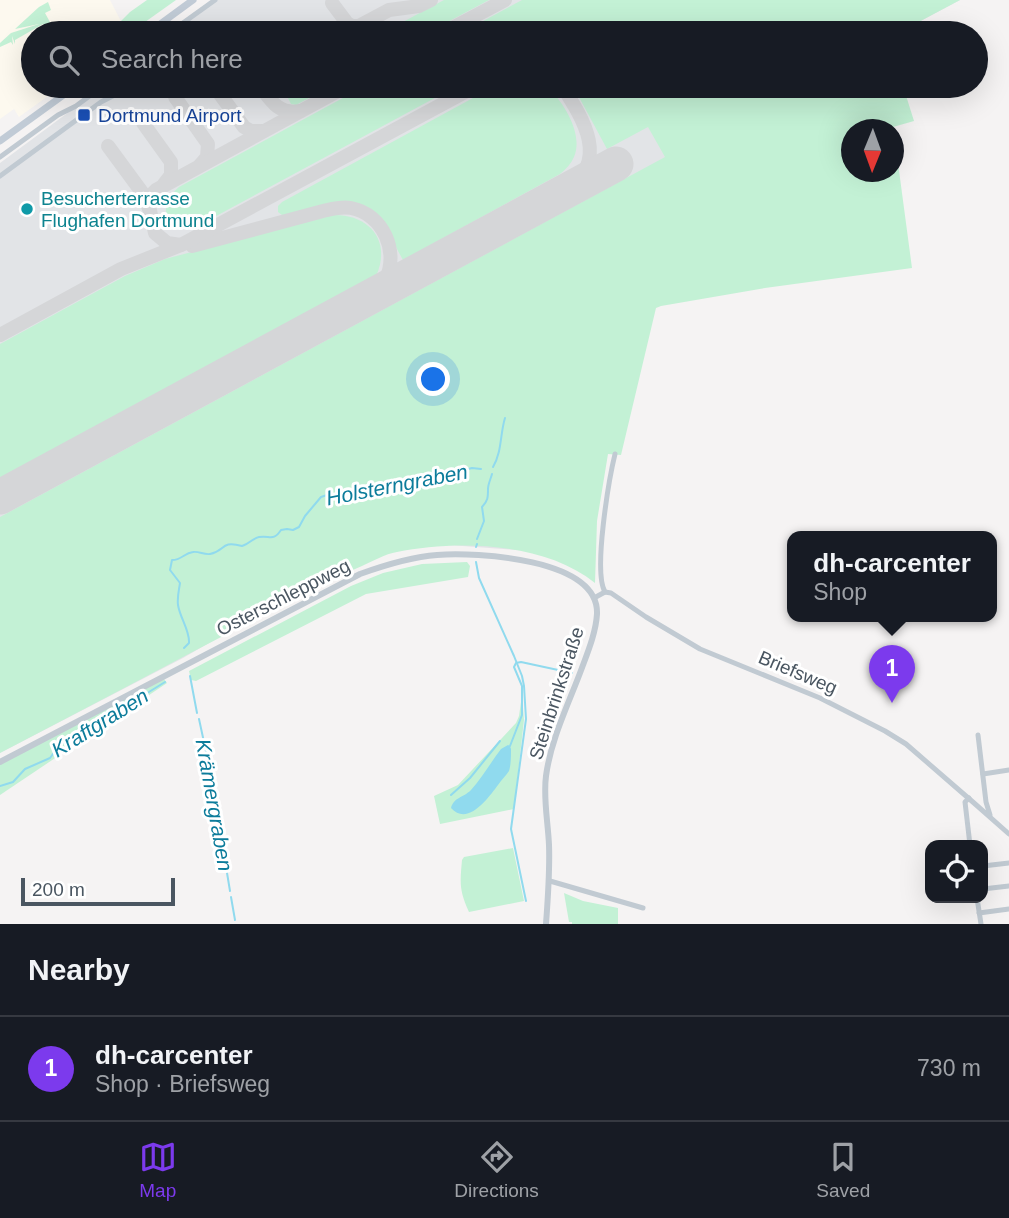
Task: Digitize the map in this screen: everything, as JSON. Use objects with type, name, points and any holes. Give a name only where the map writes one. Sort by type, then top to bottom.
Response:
[{"type":"main road","points":[[164,21],[193,0]]},
{"type":"main road","points":[[0,141],[59,98]]},
{"type":"street","points":[[186,21],[215,0]]},
{"type":"street","points":[[0,157],[58,115],[87,98]]},
{"type":"street","points":[[0,176],[110,98]]},
{"type":"street","points":[[594,598],[605,592],[601,582],[603,526],[615,454]]},
{"type":"street","name":"Osterschleppweg","points":[[0,762],[336,585],[390,564],[437,555],[506,557],[572,577],[586,586],[594,598]]},
{"type":"street","name":"Briefsweg","points":[[605,592],[611,593],[701,649],[827,701],[885,731],[906,744],[1009,834]]},
{"type":"street","name":"Steinbrinkstraße","points":[[546,924],[550,881],[546,776],[551,750],[594,632],[597,614],[594,598]]},
{"type":"street","points":[[978,735],[991,818]]},
{"type":"street","points":[[983,774],[1009,770]]},
{"type":"street","points":[[974,803],[981,800],[985,793]]},
{"type":"street","points":[[969,798],[965,802],[970,840]]},
{"type":"street","points":[[988,865],[1009,863]]},
{"type":"street","points":[[550,881],[643,908]]},
{"type":"street","points":[[988,888],[1009,886]]},
{"type":"street","points":[[978,903],[981,924]]},
{"type":"street","points":[[979,913],[1009,909]]},
{"type":"shaded area","points":[[0,0],[110,0],[121,21],[21,21],[21,98],[45,98],[19,117],[14,109],[0,119]]},
{"type":"shaded area","points":[[215,0],[960,0],[921,21],[186,21]]},
{"type":"shaded area","points":[[88,98],[889,98],[865,119],[841,119],[841,179],[657,302],[599,446],[544,552],[435,544],[369,556],[306,587],[183,658],[0,753],[0,163]]},
{"type":"green space","points":[[147,0],[176,0],[146,21],[121,21]]},
{"type":"green space","points":[[444,0],[489,0],[450,21],[405,21]]},
{"type":"green space","points":[[522,0],[960,0],[921,21],[483,21]]},
{"type":"green space","points":[[48,2],[51,10],[45,13],[49,21],[24,21]]},
{"type":"green space","points":[[21,30],[21,37],[15,40],[15,44],[12,36],[13,45],[11,42],[0,47],[0,43],[11,33]]},
{"type":"green space","points":[[288,98],[309,98],[296,105],[291,104]]},
{"type":"green space","points":[[343,98],[435,98],[205,222],[181,228],[168,222],[167,203],[179,187]]},
{"type":"green space","points":[[473,98],[557,98],[574,128],[574,157],[560,174],[403,260],[381,222],[360,207],[324,206],[282,215],[278,212],[278,206]]},
{"type":"green space","points":[[579,98],[907,98],[914,121],[904,124],[904,119],[841,119],[841,182],[901,182],[912,268],[765,288],[656,308],[621,455],[608,454],[597,521],[595,583],[575,569],[551,559],[500,548],[446,546],[393,553],[312,589],[0,753],[0,517],[665,157],[648,127],[607,149]]},
{"type":"green space","points":[[333,215],[357,219],[374,232],[381,252],[376,276],[0,479],[0,344],[125,276],[165,259]]},
{"type":"green space","points":[[467,562],[470,566],[468,577],[366,594],[196,681],[191,680],[189,671],[351,586],[383,573],[422,564]]},
{"type":"green space","points":[[164,679],[167,683],[0,795],[0,764]]},
{"type":"green space","points":[[522,695],[524,720],[514,809],[440,824],[434,796],[458,785],[516,723]]},
{"type":"green space","points":[[513,848],[524,901],[469,912],[461,886],[464,857]]},
{"type":"green space","points":[[564,893],[583,901],[618,908],[618,924],[572,924],[569,922]]},
{"type":"water","points":[[508,745],[511,749],[509,771],[484,803],[464,814],[451,808],[452,804],[471,790],[501,749]]},
{"type":"waterway","points":[[493,467],[505,418]]},
{"type":"waterway","name":"Holsterngraben","points":[[184,648],[189,643],[189,638],[178,605],[180,583],[170,570],[172,560],[193,552],[210,554],[226,545],[242,546],[257,538],[273,537],[281,530],[293,530],[299,527],[321,497],[330,494],[350,499],[381,484],[401,487],[408,483],[419,484],[447,473],[481,469]]},
{"type":"waterway","points":[[477,539],[484,521],[482,507],[487,499],[492,474]]},
{"type":"waterway","points":[[476,562],[479,578],[514,656],[524,686],[526,719],[511,829],[526,901]]},
{"type":"waterway","points":[[510,746],[522,715],[522,686],[514,667],[516,663],[572,673]]},
{"type":"waterway","name":"Krämergraben","points":[[190,676],[197,713]]},
{"type":"waterway","name":"Kraftgraben","points":[[0,786],[13,782],[25,769],[50,758],[58,747],[68,740],[90,733],[106,718],[165,682]]},
{"type":"waterway","name":"Krämergraben","points":[[199,719],[230,891]]},
{"type":"waterway","points":[[451,795],[470,778],[500,741]]},
{"type":"waterway","name":"Krämergraben","points":[[231,897],[235,920]]},
{"type":"taxiway","points":[[368,21],[389,10],[419,6],[431,0]]},
{"type":"taxiway","points":[[466,21],[505,0]]},
{"type":"taxiway","points":[[332,3],[346,21]]},
{"type":"taxiway","points":[[176,98],[208,144],[207,157],[200,165]]},
{"type":"taxiway","points":[[223,98],[244,127],[251,131],[263,131]]},
{"type":"taxiway","points":[[269,98],[281,109],[300,111]]},
{"type":"taxiway","points":[[181,245],[167,243],[155,233],[149,206],[152,194],[325,98]]},
{"type":"taxiway","points":[[0,335],[121,269],[181,245],[454,98]]},
{"type":"taxiway","points":[[566,191],[587,167],[590,154],[585,126],[569,98]]},
{"type":"taxiway","points":[[143,123],[171,162],[171,175],[164,184]]},
{"type":"taxiway","points":[[108,146],[144,195],[149,209]]},
{"type":"taxiway","points":[[192,246],[323,211],[351,208],[372,218],[380,226],[389,247],[391,258],[385,281],[370,297]]},
{"type":"runway","points":[[0,497],[616,164]]},
{"type":"place","name":"Dortmund Airport","points":[[84,115]]},
{"type":"place","name":"Besucherterrasse Flughafen Dortmund","points":[[27,209]]},
{"type":"place","name":"dh-carcenter","points":[[892,703]]}]
